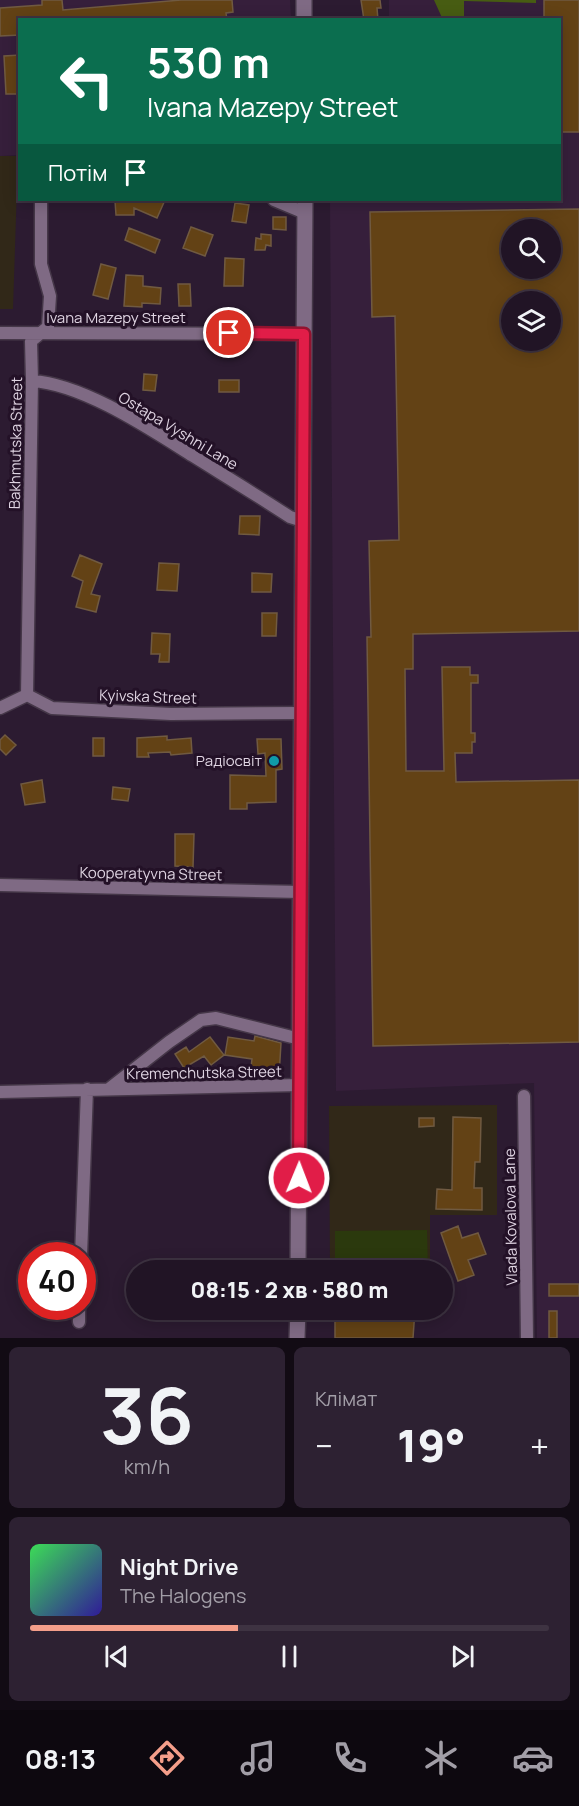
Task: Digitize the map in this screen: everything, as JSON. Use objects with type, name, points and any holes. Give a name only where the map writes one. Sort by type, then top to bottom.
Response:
[{"type":"street","points":[[304,0],[304,18]]},
{"type":"street","name":"Bakhmutska Street","points":[[27,695],[31,342],[48,327],[50,296],[41,264],[41,201]]},
{"type":"street","points":[[279,201],[305,206],[298,1260]]},
{"type":"street","name":"Ivana Mazepy Street","points":[[0,333],[304,334]]},
{"type":"street","name":"Ostapa Vyshni Lane","points":[[32,381],[48,382],[109,406],[162,436],[290,517],[303,521]]},
{"type":"street","points":[[0,708],[27,695]]},
{"type":"street","name":"Kyivska Street","points":[[27,695],[52,708],[171,714],[301,713]]},
{"type":"street","name":"Kooperatyvna Street","points":[[0,885],[301,892]]},
{"type":"street","name":"Kremenchutska Street","points":[[109,1089],[201,1020],[216,1018],[300,1039]]},
{"type":"street","name":"Kremenchutska Street","points":[[0,1092],[300,1086]]},
{"type":"street","points":[[82,1242],[87,1089]]},
{"type":"street","name":"Vlada Kovalova Lane","points":[[524,1096],[527,1338]]},
{"type":"street","points":[[297,1338],[298,1320]]},
{"type":"shaded area","points":[[0,0],[290,0],[291,18],[18,18],[18,155],[0,156]]},
{"type":"shaded area","points":[[389,0],[579,0],[579,1338],[537,1338],[534,1083],[336,1091],[330,201],[561,201],[561,18],[389,18]]},
{"type":"shaded area","points":[[0,156],[18,156],[13,309],[0,309]]},
{"type":"shaded area","points":[[497,1105],[497,1215],[430,1215],[430,1260],[330,1260],[329,1106]]},
{"type":"green space","points":[[434,0],[536,0],[536,3],[464,1],[464,18],[442,18]]},
{"type":"green space","points":[[427,1230],[428,1260],[335,1260],[335,1231]]},
{"type":"building","points":[[42,0],[62,0],[63,10],[181,0],[232,0],[233,12],[226,13],[227,18],[18,18],[18,35],[0,36],[0,8],[42,5]]},
{"type":"building","points":[[361,0],[380,0],[381,8],[377,8],[378,18],[364,18]]},
{"type":"building","points":[[544,0],[579,0],[579,132],[561,132],[561,18],[544,18]]},
{"type":"building","points":[[18,55],[18,94],[6,94],[4,56]]},
{"type":"building","points":[[115,201],[165,201],[157,218],[134,208],[134,215],[116,215]]},
{"type":"building","points":[[235,203],[249,205],[246,223],[232,221]]},
{"type":"building","points":[[579,209],[579,631],[413,634],[413,669],[405,669],[406,771],[444,771],[442,667],[470,667],[470,675],[478,675],[478,683],[471,683],[471,733],[475,733],[475,742],[472,742],[472,753],[455,753],[456,782],[579,780],[579,1042],[373,1046],[367,637],[371,637],[369,541],[399,540],[395,316],[372,317],[370,212]]},
{"type":"building","points":[[273,217],[286,217],[286,230],[273,229]]},
{"type":"building","points":[[191,227],[213,235],[205,256],[183,248]]},
{"type":"building","points":[[129,228],[160,240],[155,253],[125,240]]},
{"type":"building","points":[[261,234],[271,235],[271,246],[266,245],[265,250],[255,250],[256,238],[261,239]]},
{"type":"building","points":[[225,258],[244,259],[243,286],[224,286]]},
{"type":"building","points":[[101,264],[116,268],[108,299],[93,295]]},
{"type":"building","points":[[126,275],[143,276],[143,286],[161,288],[160,304],[142,303],[142,307],[124,306]]},
{"type":"building","points":[[178,284],[190,284],[191,306],[179,306]]},
{"type":"building","points":[[144,374],[157,375],[155,391],[143,390]]},
{"type":"building","points":[[219,380],[239,380],[239,392],[219,392]]},
{"type":"building","points":[[240,516],[260,516],[259,535],[239,534]]},
{"type":"building","points":[[80,555],[102,564],[91,594],[100,596],[96,612],[76,607],[83,581],[72,576]]},
{"type":"building","points":[[159,563],[179,564],[177,591],[157,590]]},
{"type":"building","points":[[252,573],[272,574],[271,592],[252,592]]},
{"type":"building","points":[[262,613],[277,613],[276,636],[262,636]]},
{"type":"building","points":[[152,633],[170,634],[169,662],[159,662],[160,654],[151,654]]},
{"type":"building","points":[[5,735],[16,745],[6,755],[0,749],[0,740]]},
{"type":"building","points":[[167,736],[167,740],[191,738],[192,753],[171,755],[170,752],[148,753],[149,757],[137,757],[137,738]]},
{"type":"building","points":[[93,738],[104,738],[104,756],[93,756]]},
{"type":"building","points":[[257,739],[281,739],[282,769],[276,770],[276,802],[247,803],[247,809],[230,809],[230,775],[266,776],[265,753],[258,754]]},
{"type":"building","points":[[42,780],[45,802],[25,805],[21,784]]},
{"type":"building","points":[[113,787],[130,789],[128,801],[112,799]]},
{"type":"building","points":[[175,834],[194,834],[193,867],[175,866]]},
{"type":"building","points":[[255,1036],[281,1043],[279,1076],[250,1076],[252,1059],[225,1055],[228,1037],[254,1041]]},
{"type":"building","points":[[210,1037],[224,1055],[211,1065],[204,1056],[184,1068],[175,1054],[186,1047],[189,1052]]},
{"type":"building","points":[[453,1117],[481,1118],[480,1162],[475,1162],[474,1188],[482,1188],[482,1210],[436,1209],[437,1189],[452,1190]]},
{"type":"building","points":[[419,1118],[434,1118],[434,1126],[419,1127]]},
{"type":"building","points":[[458,1226],[462,1238],[478,1233],[486,1254],[468,1260],[474,1275],[458,1281],[453,1260],[451,1260],[441,1233]]},
{"type":"building","points":[[549,1284],[579,1284],[579,1296],[549,1296]]},
{"type":"building","points":[[549,1311],[557,1311],[557,1338],[549,1338]]},
{"type":"building","points":[[335,1320],[414,1320],[413,1338],[335,1338]]},
{"type":"place","name":"Радіосвіт","points":[[274,761]]},
{"type":"route","points":[[229,333],[304,334],[299,1178]]}]
